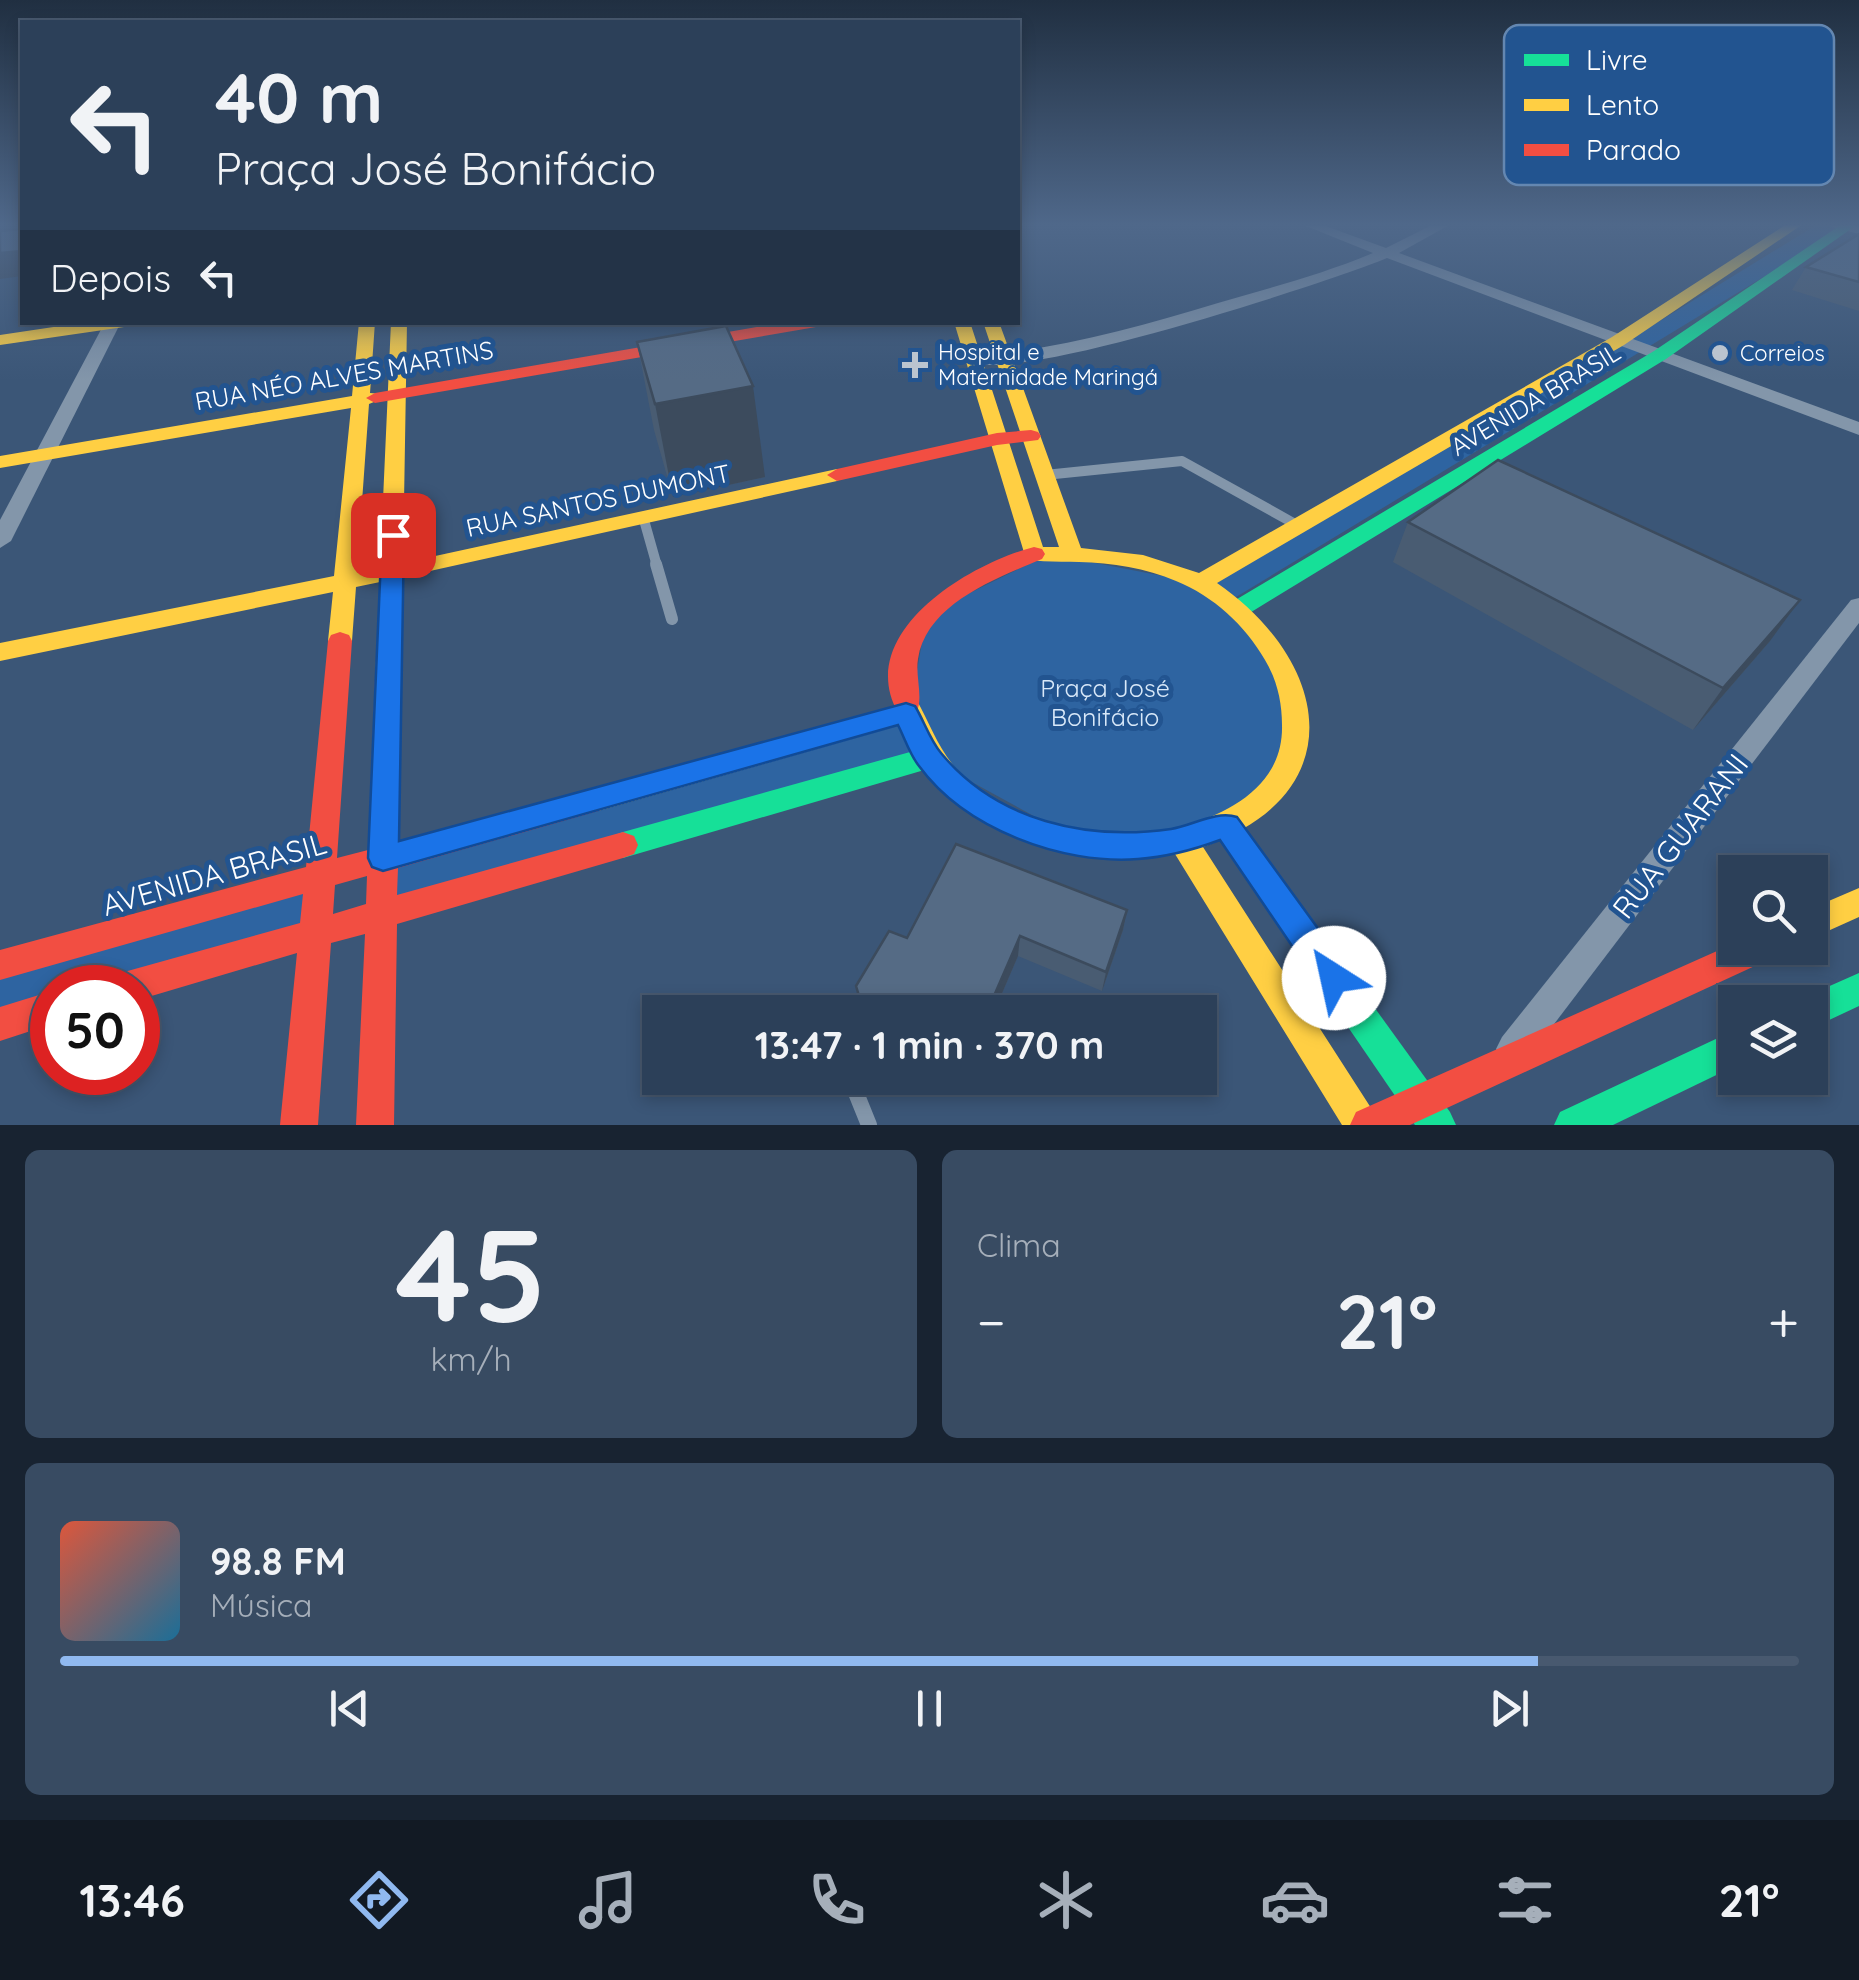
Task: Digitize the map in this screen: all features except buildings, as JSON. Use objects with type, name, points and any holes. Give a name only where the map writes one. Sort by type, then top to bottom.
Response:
[{"type":"main road","name":"AVENIDA BRASIL","points":[[1200,583],[1618,341],[1716,276]]},
{"type":"main road","name":"AVENIDA BRASIL","points":[[1240,608],[1660,355],[1775,276]]},
{"type":"main road","points":[[0,340],[102,325]]},
{"type":"main road","points":[[299,1125],[367,325]]},
{"type":"main road","points":[[375,1125],[399,325]]},
{"type":"main road","name":"RUA NÉO ALVES MARTINS","points":[[0,462],[799,325]]},
{"type":"main road","points":[[963,325],[1034,554]]},
{"type":"main road","points":[[993,325],[1073,555]]},
{"type":"main road","name":"RUA SANTOS DUMONT","points":[[0,652],[644,520],[997,440],[1031,436]]},
{"type":"main road","points":[[1034,554],[1155,566],[1200,583],[1240,608],[1278,648],[1299,694],[1299,743],[1274,789],[1226,826],[1182,840],[1135,847],[1085,844],[1037,832],[993,813],[956,788],[928,758],[906,713],[902,677],[910,643],[928,614],[954,590],[1034,554]]},
{"type":"main road","name":"AVENIDA BRASIL","points":[[0,964],[906,713]]},
{"type":"main road","points":[[160,977],[928,758]]},
{"type":"main road","points":[[1226,826],[1436,1125]]},
{"type":"main road","points":[[1182,840],[1366,1125],[1722,965]]},
{"type":"main road","points":[[1828,916],[1859,902]]},
{"type":"main road","points":[[1828,1004],[1859,989]]},
{"type":"main road","points":[[0,1024],[30,1015]]},
{"type":"main road","points":[[1574,1125],[1718,1056]]},
{"type":"street","points":[[975,360],[1004,360],[1128,334],[1321,276]]},
{"type":"street","points":[[1451,276],[1859,430]]},
{"type":"street","points":[[0,541],[115,325]]},
{"type":"street","name":"RUA GUARANI","points":[[1501,1066],[1859,606]]},
{"type":"lane","points":[[1044,475],[1182,461],[1297,525]]},
{"type":"lane","points":[[644,520],[672,619]]},
{"type":"lane","points":[[857,1095],[869,1125]]},
{"type":"green space","name":"Praça José Bonifácio","points":[[1732,276],[1764,276],[1231,600],[1278,648],[1299,743],[1226,825],[1085,844],[928,758],[382,900],[383,867],[908,721],[927,614],[1049,554],[1199,583],[1624,343]]},
{"type":"green space","points":[[317,889],[315,920],[156,965],[43,965]]},
{"type":"green space","points":[[30,969],[30,1001],[0,1010],[0,977]]},
{"type":"traffic: fast","points":[[1240,608],[1660,355],[1774,276]]},
{"type":"traffic: fast","points":[[623,845],[928,758]]},
{"type":"traffic: fast","points":[[1226,825],[1437,1125]]},
{"type":"traffic: fast","points":[[1828,1004],[1859,989]]},
{"type":"traffic: fast","points":[[1573,1125],[1718,1056]]},
{"type":"traffic: slow","points":[[1199,583],[1618,341],[1716,276]]},
{"type":"traffic: slow","points":[[0,340],[103,325]]},
{"type":"traffic: slow","points":[[340,641],[367,325]]},
{"type":"traffic: slow","points":[[388,680],[399,325]]},
{"type":"traffic: slow","points":[[963,325],[1034,554]]},
{"type":"traffic: slow","points":[[992,325],[1073,555]]},
{"type":"traffic: slow","points":[[0,462],[375,398]]},
{"type":"traffic: slow","points":[[0,652],[550,540],[837,475]]},
{"type":"traffic: slow","points":[[907,706],[927,752],[958,789],[997,816],[1045,833],[1090,842],[1157,844],[1223,827],[1261,804],[1285,774],[1296,741],[1295,706],[1284,671],[1264,638],[1237,608],[1204,585],[1164,568],[1077,554],[1034,554]]},
{"type":"traffic: slow","points":[[598,799],[906,713]]},
{"type":"traffic: slow","points":[[1182,840],[1363,1125]]},
{"type":"traffic: slow","points":[[1828,916],[1859,902]]},
{"type":"traffic: jam","points":[[375,398],[799,325]]},
{"type":"traffic: jam","points":[[837,475],[997,439],[1031,436]]},
{"type":"traffic: jam","points":[[907,706],[902,676],[907,649],[919,626],[959,590],[1034,554]]},
{"type":"traffic: jam","points":[[299,1125],[340,641]]},
{"type":"traffic: jam","points":[[375,1125],[388,680]]},
{"type":"traffic: jam","points":[[0,965],[598,799]]},
{"type":"traffic: jam","points":[[160,978],[623,845]]},
{"type":"traffic: jam","points":[[1369,1125],[1722,965]]},
{"type":"traffic: jam","points":[[0,1024],[30,1015]]},
{"type":"place","name":"Correios","points":[[1720,353]]},
{"type":"place","name":"Hospital e Maternidade Maringá","points":[[915,365]]},
{"type":"route","points":[[393,535],[383,858],[906,713],[928,758],[956,788],[993,813],[1037,832],[1085,844],[1135,847],[1182,840],[1226,826],[1334,978]]}]
